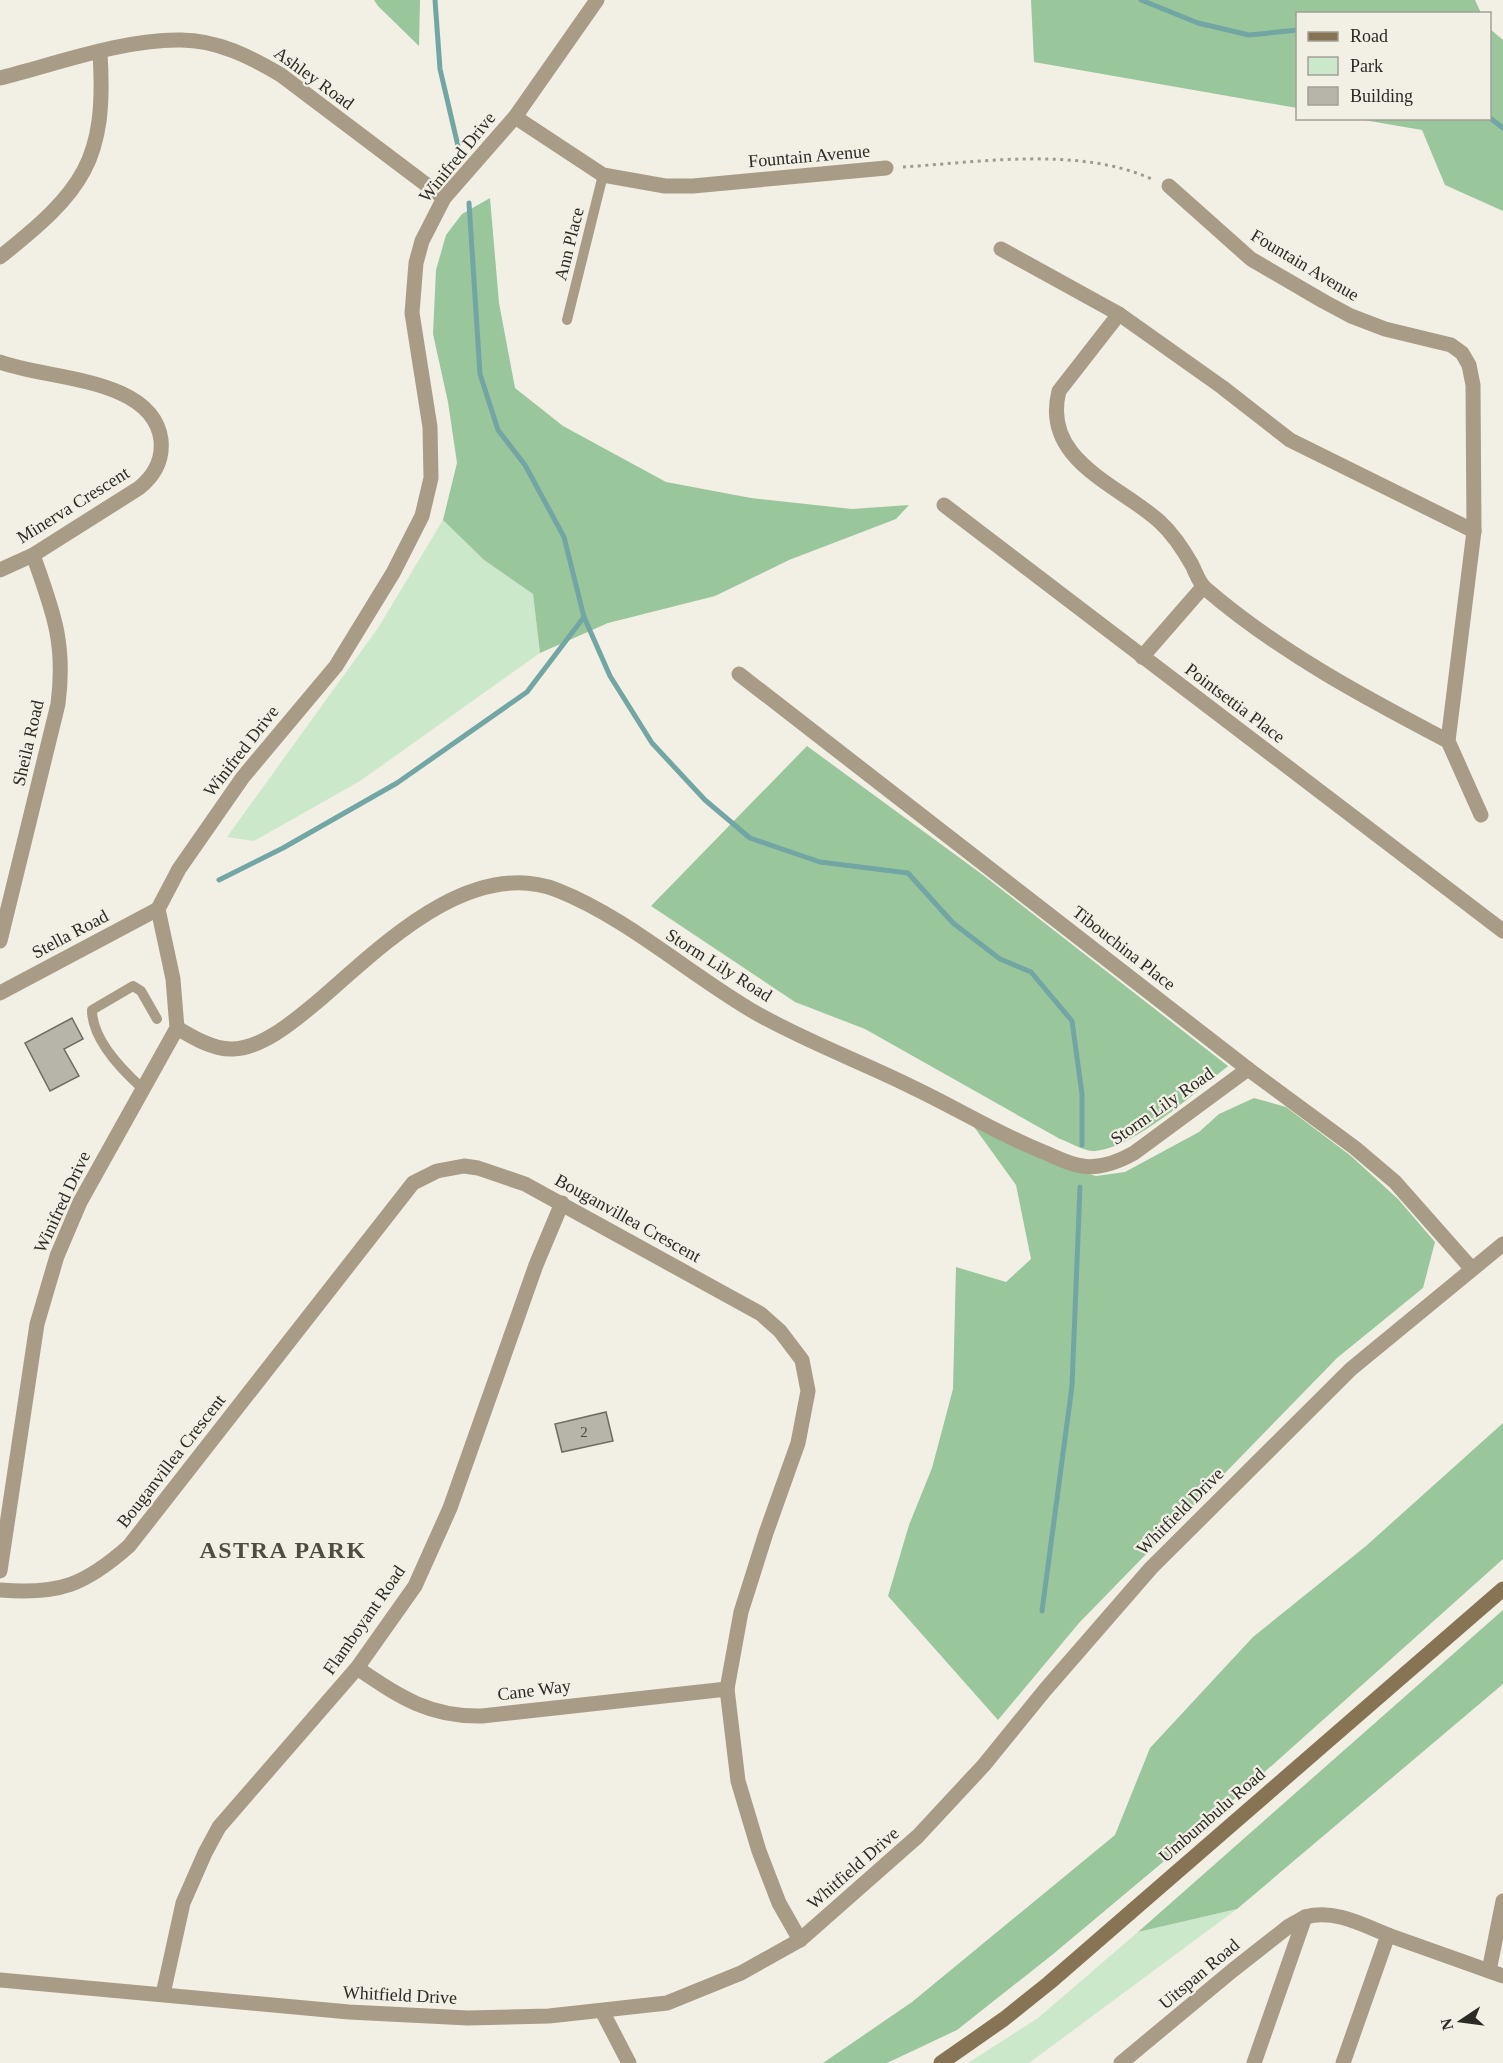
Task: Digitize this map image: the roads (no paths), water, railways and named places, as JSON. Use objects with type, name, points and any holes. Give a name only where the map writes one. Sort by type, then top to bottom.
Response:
[{"type":"main road","name":"Umbumbulu Road","points":[[941,2063],[1004,2019],[1049,1983],[1503,1589]]},
{"type":"street","name":"Winifred Drive","points":[[158,909],[179,869],[243,777],[336,666],[393,573],[422,516],[428,494],[431,462],[430,427],[413,323],[414,286],[422,241],[444,198],[515,117],[597,0]]},
{"type":"street","name":"Ashley Road","points":[[0,78],[100,53],[181,40],[210,44],[252,58],[280,75],[444,198]]},
{"type":"street","points":[[0,257],[49,218],[65,200],[91,156],[100,130],[102,94],[100,53]]},
{"type":"street","name":"Fountain Avenue","points":[[515,117],[603,175],[678,187],[886,168]]},
{"type":"street","name":"Fountain Avenue","points":[[1169,186],[1251,259],[1351,316],[1402,334],[1438,341],[1462,353],[1469,365],[1473,386],[1474,531],[1448,741]]},
{"type":"street","points":[[1001,249],[1119,314],[1222,387],[1290,440],[1474,531]]},
{"type":"street","points":[[1119,314],[1059,391],[1056,405],[1061,432],[1079,461],[1100,480],[1150,513],[1163,525],[1183,549],[1203,587],[1337,682],[1448,741],[1480,815]]},
{"type":"street","name":"Minerva Crescent","points":[[0,362],[119,390],[142,404],[152,416],[160,435],[159,464],[150,480],[33,555],[0,570]]},
{"type":"street","name":"Pointsettia Place","points":[[944,505],[1503,931]]},
{"type":"street","name":"Sheila Road","points":[[0,941],[58,704],[61,680],[60,642],[55,617],[33,555]]},
{"type":"street","points":[[1142,657],[1203,587]]},
{"type":"street","name":"Tibouchina Place","points":[[739,674],[1248,1069],[1355,1148],[1395,1182],[1471,1268]]},
{"type":"street","name":"Storm Lily Road","points":[[177,1028],[192,1037],[229,1050],[249,1046],[302,1014],[399,933],[439,906],[480,889],[507,884],[535,884],[556,890],[601,912],[718,990],[791,1032],[914,1088],[1028,1145],[1081,1166],[1096,1167],[1121,1160],[1134,1153],[1248,1069]]},
{"type":"street","points":[[158,909],[173,979],[177,1028]]},
{"type":"street","name":"Stella Road","points":[[0,993],[158,909]]},
{"type":"street","name":"Winifred Drive","points":[[0,1571],[37,1324],[57,1256],[80,1202],[177,1028]]},
{"type":"street","name":"Bouganvillea Crescent","points":[[0,1590],[27,1592],[78,1584],[101,1571],[129,1546],[413,1183],[437,1170],[464,1166],[478,1168],[525,1184],[761,1314],[780,1331],[802,1360],[808,1391],[798,1443],[741,1612],[727,1689],[738,1781],[759,1851],[779,1903],[800,1940]]},
{"type":"street","name":"Flamboyant Road","points":[[163,1994],[183,1903],[205,1852],[219,1827],[357,1668],[415,1586],[450,1508],[536,1265],[562,1203]]},
{"type":"street","name":"Whitfield Drive","points":[[0,1980],[423,2017],[549,2016],[667,2003],[741,1973],[800,1940],[918,1836],[984,1765],[1150,1568],[1351,1369],[1503,1244]]},
{"type":"street","name":"Cane Way","points":[[357,1668],[409,1702],[457,1716],[482,1716],[727,1689]]},
{"type":"street","points":[[1496,1973],[1492,1942],[1503,1901]]},
{"type":"street","name":"Uitspan Road","points":[[1121,2063],[1241,1963],[1289,1926],[1305,1917],[1333,1915],[1496,1973]]},
{"type":"street","points":[[1254,2063],[1305,1917]]},
{"type":"street","points":[[1343,2063],[1388,1935]]},
{"type":"street","points":[[602,2011],[629,2063]]},
{"type":"lane","name":"Ann Place","points":[[567,320],[603,175]]},
{"type":"lane","points":[[142,1088],[111,1058],[92,1011],[133,986],[141,991],[157,1019]]},
{"type":"waterway","points":[[435,0],[440,69],[458,146]]},
{"type":"waterway","points":[[1141,0],[1198,23],[1249,35],[1296,30]]},
{"type":"waterway","points":[[1491,119],[1503,128]]},
{"type":"waterway","points":[[469,203],[480,374],[498,430],[525,465],[564,537],[584,617],[610,676],[652,743],[705,800],[750,838],[820,862],[908,873],[953,923],[1000,959],[1031,972],[1072,1021],[1082,1094],[1082,1145]]},
{"type":"waterway","points":[[219,880],[283,848],[397,783],[527,692],[584,617]]},
{"type":"waterway","points":[[1042,1611],[1072,1386],[1080,1187]]},
{"type":"district","name":"ASTRA PARK","points":[[283,1550]]}]
